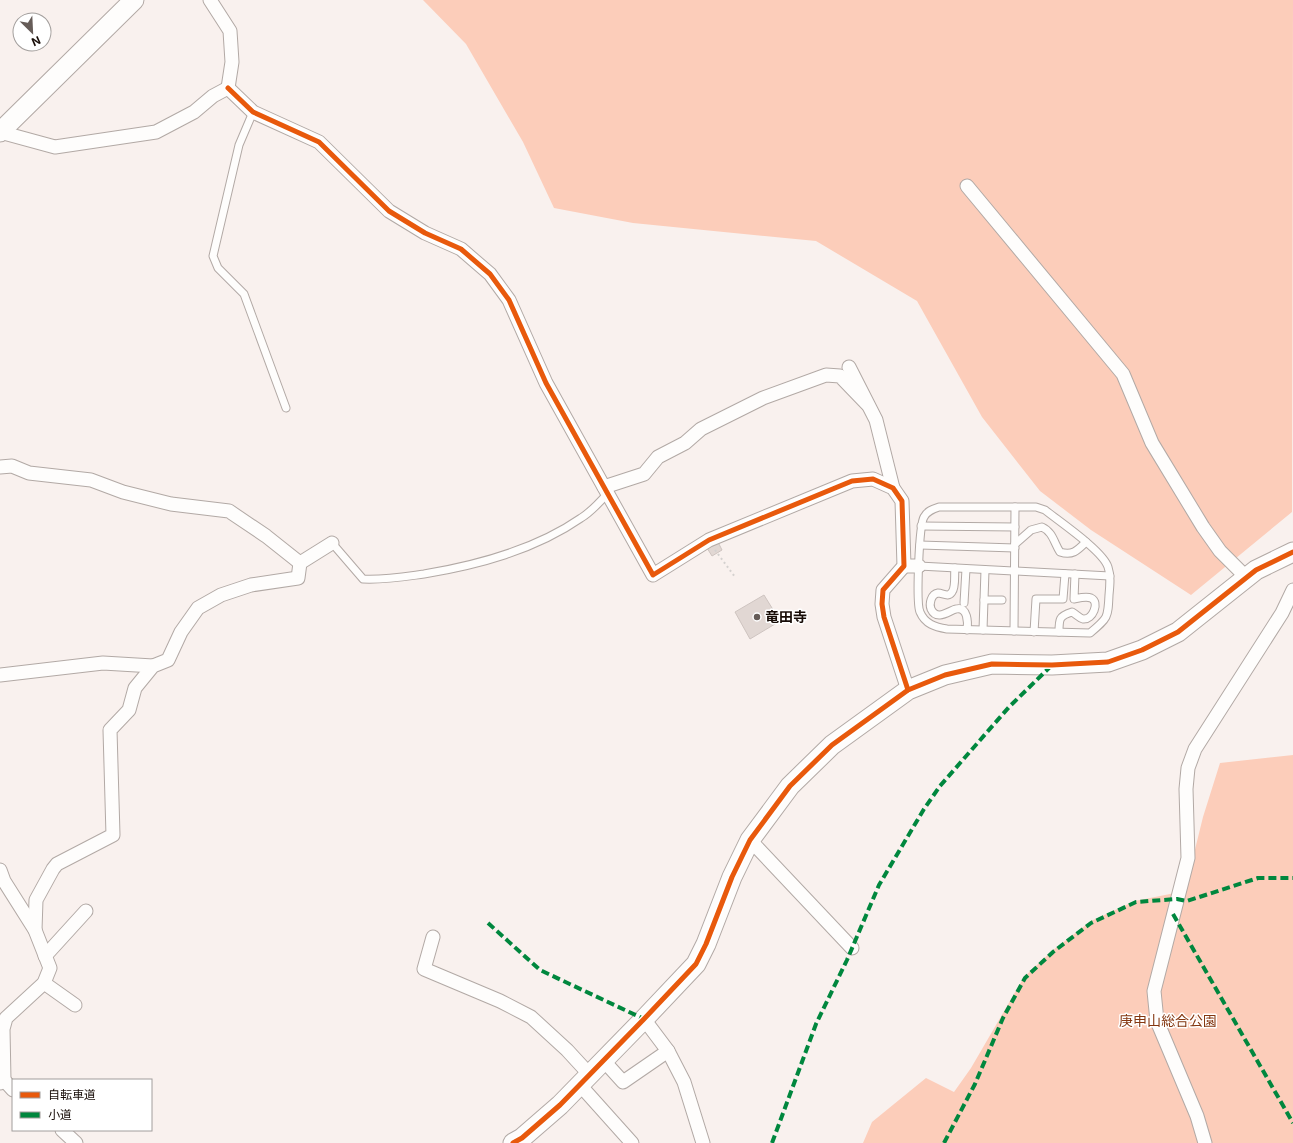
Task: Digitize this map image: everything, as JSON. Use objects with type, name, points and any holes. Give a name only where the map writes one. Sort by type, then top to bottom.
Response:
[{"type":"street","points":[[0,132],[134,0]]},
{"type":"street","points":[[210,0],[230,31],[232,62],[228,88]]},
{"type":"street","points":[[0,132],[55,147],[156,132],[194,112],[213,96],[228,88]]},
{"type":"street","points":[[228,88],[253,112],[320,142],[389,211],[425,233],[461,249],[490,274],[509,300],[546,383],[653,574],[709,540],[852,481],[874,478],[894,488]]},
{"type":"street","points":[[967,186],[1123,374],[1152,443],[1203,527],[1220,551],[1247,578]]},
{"type":"street","points":[[849,368],[876,420],[894,488],[902,501],[904,566],[883,590],[882,604],[884,617],[908,690]]},
{"type":"street","points":[[606,490],[644,474],[658,457],[685,443],[701,429],[763,398],[826,376],[840,376],[868,404]]},
{"type":"street","points":[[0,467],[12,466],[29,473],[91,480],[123,492],[171,504],[228,511],[266,536],[300,563]]},
{"type":"street","points":[[300,563],[332,543]]},
{"type":"street","points":[[512,1143],[528,1133],[560,1105],[696,964],[706,944],[732,877],[750,840],[790,786],[832,745],[908,690],[945,674],[992,664],[1052,665],[1108,662],[1142,650],[1178,632],[1256,570],[1293,552]]},
{"type":"street","points":[[0,675],[103,664],[154,666],[168,660],[181,632],[198,608],[221,595],[251,585],[298,578],[300,563]]},
{"type":"street","points":[[904,566],[919,566]]},
{"type":"street","points":[[1205,1143],[1197,1116],[1157,1021],[1154,991],[1188,858],[1186,789],[1188,768],[1195,749],[1278,620],[1293,590]]},
{"type":"street","points":[[35,930],[36,900],[57,864],[112,835],[110,730],[129,710],[135,688],[154,666]]},
{"type":"street","points":[[750,840],[852,948]]},
{"type":"street","points":[[0,870],[3,885],[35,930],[50,968],[44,983],[6,1018],[3,1029],[2,1082],[12,1089]]},
{"type":"street","points":[[45,956],[86,911]]},
{"type":"street","points":[[433,937],[424,969],[500,1001],[531,1017],[567,1050],[585,1080],[632,1143]]},
{"type":"street","points":[[44,983],[75,1005]]},
{"type":"street","points":[[644,1019],[668,1051],[684,1082],[703,1143]]},
{"type":"street","points":[[604,1060],[623,1082],[668,1051]]},
{"type":"street","points":[[63,1131],[76,1143]]},
{"type":"lane","points":[[253,112],[239,145],[213,256],[218,268],[244,294],[286,408]]},
{"type":"lane","points":[[332,543],[363,579],[382,580],[450,570],[522,549],[555,534],[582,518],[606,490]]},
{"type":"lane","points":[[939,507],[1036,507],[1045,510],[1099,553],[1108,565],[1110,576],[1108,612],[1104,622],[1090,633],[936,628],[923,617],[919,610],[921,526],[925,516],[931,510],[939,507]]},
{"type":"lane","points":[[1014,631],[1015,507]]},
{"type":"lane","points":[[921,526],[1015,527]]},
{"type":"lane","points":[[920,545],[1015,546],[1031,530],[1042,527],[1046,528],[1053,537],[1060,552],[1067,554],[1072,553],[1078,550],[1086,542]]},
{"type":"lane","points":[[919,566],[1110,576]]},
{"type":"lane","points":[[954,568],[954,590],[947,595],[938,593],[934,595],[932,597],[931,609],[940,615],[945,614],[955,608],[960,609],[965,612],[968,619],[967,630]]},
{"type":"lane","points":[[964,603],[966,569]]},
{"type":"lane","points":[[983,630],[985,570]]},
{"type":"lane","points":[[1034,632],[1036,599],[1063,599],[1065,574]]},
{"type":"lane","points":[[1059,632],[1059,621],[1064,615],[1072,612],[1080,618],[1085,619],[1094,614],[1095,606],[1094,601],[1091,598],[1087,597],[1074,599],[1075,574]]},
{"type":"lane","points":[[984,600],[1002,600]]},
{"type":"path","points":[[712,545],[735,577]]},
{"type":"green space","points":[[423,0],[1293,0],[1292,512],[1191,595],[1091,530],[1040,491],[982,417],[917,301],[816,241],[633,223],[554,208],[523,142],[466,44]]},
{"type":"green space","name":"庚申山総合公園","points":[[1293,755],[1293,1143],[863,1143],[872,1122],[926,1078],[954,1092],[971,1068],[1024,977],[1052,951],[1091,921],[1135,901],[1180,892],[1186,886],[1203,817],[1220,763]]},
{"type":"building","points":[[718,542],[722,550],[712,556],[707,548]]},
{"type":"building","name":"竜田寺","points":[[764,595],[780,621],[750,639],[735,612]]},
{"type":"marked path","points":[[772,1143],[816,1024],[847,960],[879,885],[924,809],[940,786],[1009,707],[1052,665]]},
{"type":"marked path","points":[[944,1143],[975,1084],[1003,1018],[1025,978],[1053,952],[1091,923],[1136,902],[1177,899],[1187,901],[1258,878],[1293,878]]},
{"type":"marked path","points":[[1173,914],[1293,1123]]},
{"type":"marked path","points":[[488,923],[540,970],[644,1019]]},
{"type":"cycle path","points":[[228,88],[253,112],[319,142],[389,211],[425,233],[461,249],[490,274],[509,300],[546,383],[653,575],[709,540],[852,481],[873,479],[893,488],[902,501],[904,566],[883,590],[882,604],[884,617],[908,690]]},
{"type":"cycle path","points":[[513,1143],[522,1138],[560,1105],[696,964],[706,944],[732,877],[750,840],[790,786],[832,745],[908,690],[945,675],[992,664],[1052,665],[1108,662],[1142,650],[1178,632],[1256,570],[1293,552]]},
{"type":"place","name":"竜田寺","points":[[757,617]]}]
